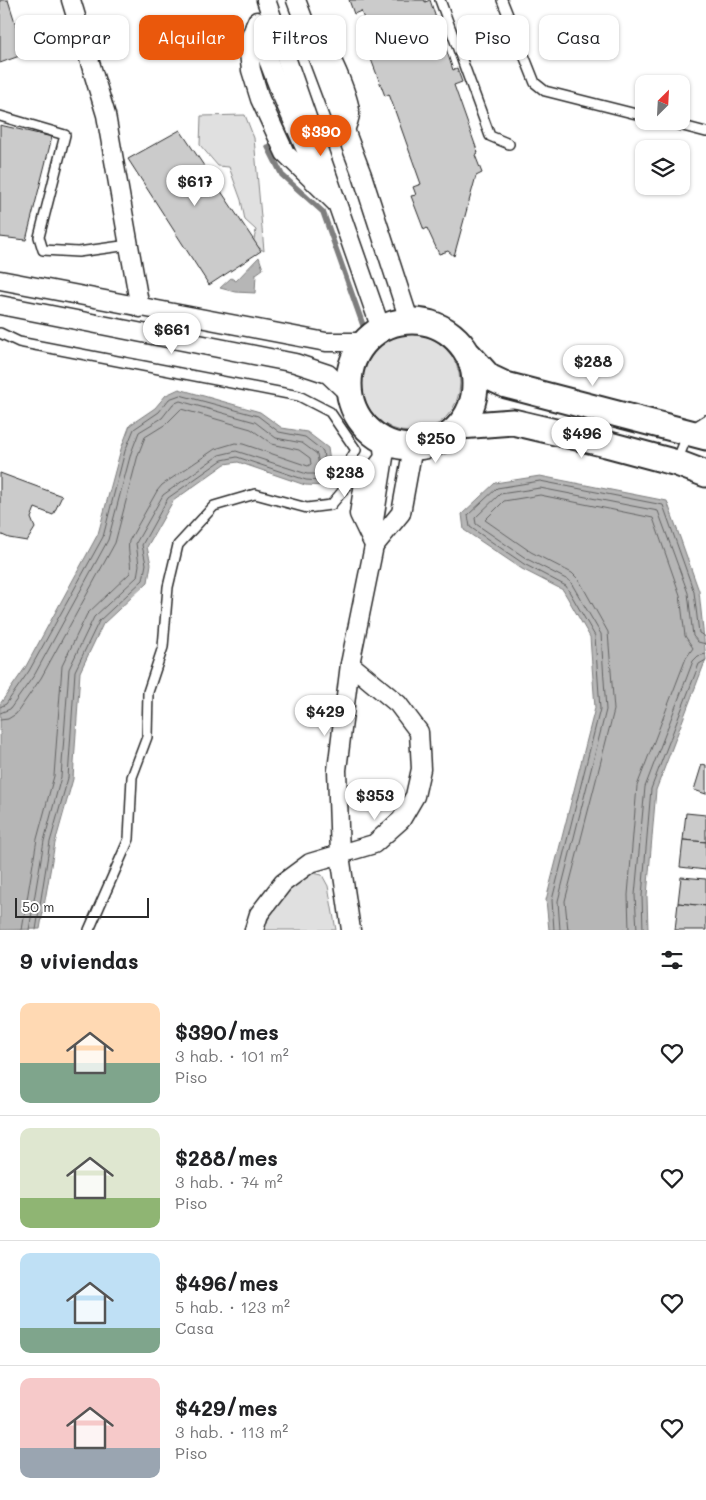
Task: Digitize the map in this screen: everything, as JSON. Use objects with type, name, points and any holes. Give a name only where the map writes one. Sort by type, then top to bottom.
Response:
[{"type":"street","points":[[71,0],[106,115],[140,308]]},
{"type":"street","points":[[259,15],[265,0]]},
{"type":"street","points":[[265,0],[324,191]]},
{"type":"street","points":[[296,0],[362,175],[409,320]]},
{"type":"street","points":[[254,29],[248,44],[251,70],[260,99],[286,153],[338,206]]},
{"type":"street","points":[[268,60],[280,91],[310,144],[338,206],[372,335]]},
{"type":"street","points":[[286,153],[345,130]]},
{"type":"street","points":[[0,280],[326,342],[372,335],[394,323],[409,320],[429,323],[448,331],[459,341],[489,378],[506,385],[700,429]]},
{"type":"street","points":[[0,305],[295,362],[328,374],[350,395]]},
{"type":"street","points":[[372,335],[354,358],[349,376],[350,395],[356,412],[383,448]]},
{"type":"street","points":[[374,546],[359,514],[364,483],[383,448],[397,445],[413,447],[430,444],[446,437],[460,426],[470,410],[475,391],[475,372],[468,354]]},
{"type":"street","points":[[460,426],[513,422],[606,444],[676,463],[706,474]]},
{"type":"street","points":[[351,930],[340,855],[337,770],[350,664],[374,546],[401,514],[413,447]]},
{"type":"street","points":[[254,930],[259,914],[283,883],[310,862],[374,844],[401,820],[415,796],[421,769],[419,732],[398,704],[350,664]]},
{"type":"lane","points":[[440,0],[490,136],[509,144]]},
{"type":"lane","points":[[502,0],[538,87],[545,91],[635,114]]},
{"type":"lane","points":[[0,116],[65,135],[39,236],[43,250],[78,252],[129,245]]},
{"type":"lane","points":[[690,128],[706,132]]},
{"type":"lane","points":[[0,333],[19,342],[298,396],[330,412],[356,450],[349,462],[347,486],[331,505],[307,508],[255,494],[214,506],[178,546],[168,587],[163,647],[148,692],[147,737],[132,777],[129,838],[89,930]]},
{"type":"lane","points":[[676,463],[700,429]]},
{"type":"shaded area","points":[[245,115],[254,138],[264,251],[253,244],[256,230],[245,220],[241,200],[229,167],[218,166],[200,145],[201,116]]},
{"type":"shaded area","points":[[411,334],[430,338],[446,348],[456,364],[460,383],[456,402],[446,418],[430,428],[411,432],[392,428],[376,418],[366,402],[362,383],[366,364],[376,348],[392,338]]},
{"type":"shaded area","points":[[313,873],[322,875],[328,886],[336,930],[263,930],[282,896],[304,877]]},
{"type":"water","points":[[259,257],[263,269],[256,274],[255,293],[235,292],[220,288],[231,278],[236,281]]},
{"type":"water","points":[[179,389],[260,412],[282,428],[307,432],[328,448],[332,476],[326,486],[305,485],[238,462],[225,464],[173,501],[147,547],[151,564],[148,582],[103,624],[80,672],[73,779],[55,843],[40,929],[0,930],[0,704],[25,668],[98,534],[121,449],[130,425],[155,408],[166,395]]},
{"type":"water","points":[[540,476],[667,501],[699,591],[706,659],[656,790],[647,896],[648,930],[549,930],[546,900],[595,708],[590,637],[563,590],[522,569],[464,530],[462,514],[495,483]]},
{"type":"building","points":[[0,0],[8,0],[15,22],[15,58],[0,63]]},
{"type":"building","points":[[349,0],[425,0],[425,2],[430,0],[435,15],[362,15],[361,11],[354,14]]},
{"type":"building","points":[[447,52],[453,70],[457,68],[462,82],[454,85],[478,153],[475,155],[482,173],[476,176],[454,256],[448,251],[439,254],[427,228],[424,230],[411,196],[416,195],[413,187],[421,184],[389,94],[385,96],[371,60],[447,60]]},
{"type":"building","points":[[0,125],[52,137],[26,240],[0,237]]},
{"type":"building","points":[[180,130],[261,251],[209,285],[128,159]]},
{"type":"building","points":[[0,473],[62,496],[53,515],[35,508],[31,518],[35,528],[27,541],[9,538],[0,534]]},
{"type":"building","points":[[702,764],[706,765],[706,794],[694,790]]},
{"type":"building","points":[[686,813],[706,815],[706,842],[683,840]]},
{"type":"building","points":[[683,840],[706,842],[706,870],[680,867]]},
{"type":"building","points":[[681,877],[706,879],[706,906],[678,903]]},
{"type":"building","points":[[678,903],[706,906],[706,930],[675,930]]},
{"type":"waterway","points":[[268,147],[282,175],[323,212],[364,328]]}]
